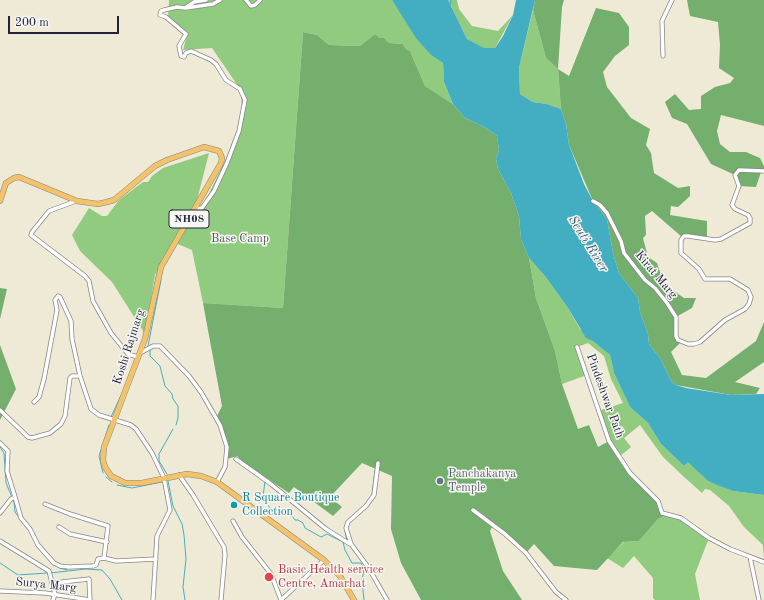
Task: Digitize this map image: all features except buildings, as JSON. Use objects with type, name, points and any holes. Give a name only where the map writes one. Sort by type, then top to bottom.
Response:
[{"type":"main road","name":"Koshi Rajmarg","points":[[0,201],[6,183],[19,177],[77,201],[98,204],[107,202],[118,196],[160,163],[204,147],[215,149],[221,154],[221,163],[160,267],[152,315],[139,355],[114,421],[102,460],[108,472],[116,480],[131,484],[179,475],[201,476],[217,482],[324,560],[340,576],[354,600]]},
{"type":"street","points":[[185,8],[194,2],[206,0]]},
{"type":"street","points":[[195,209],[202,208],[214,191],[227,163],[239,132],[245,100],[240,89],[226,80],[216,64],[211,60],[191,51],[186,53],[184,57],[179,53],[179,46],[186,34],[166,17],[160,15],[161,11],[168,8],[204,6],[220,0]]},
{"type":"street","points":[[246,0],[251,6],[255,5],[260,0]]},
{"type":"street","points":[[663,56],[662,21],[672,0]]},
{"type":"street","name":"Kirat Marg","points":[[593,201],[600,205],[607,213],[622,241],[624,253],[645,280],[655,288],[676,317],[676,336],[678,340],[688,344],[694,344],[700,342],[725,320],[745,309],[750,304],[751,298],[748,290],[730,279],[705,280],[699,269],[681,253],[681,240],[684,236],[715,240],[721,239],[750,223],[750,218],[748,215],[732,205],[739,186],[735,175],[739,170],[764,171]]},
{"type":"street","points":[[77,201],[49,211],[31,235],[85,276],[89,281],[93,301],[111,333],[128,354],[139,355],[153,346],[160,346],[189,376],[204,396],[220,425],[227,447],[227,459],[217,482]]},
{"type":"street","points":[[34,402],[39,397],[44,379],[57,310],[56,297],[58,296],[60,297],[71,321],[72,339],[80,376],[91,409],[99,415],[136,428],[152,453],[164,478],[170,510],[158,531],[153,600]]},
{"type":"street","name":"Pindeshwar Path","points":[[577,347],[609,441],[630,473],[658,501],[662,513],[681,518],[709,538],[764,562]]},
{"type":"street","points":[[0,410],[28,437],[50,433],[61,424],[65,416],[70,378],[72,376],[80,376]]},
{"type":"street","points":[[0,443],[8,451],[7,471],[13,498],[20,518],[30,529],[38,545],[54,562],[60,566],[93,566],[96,565],[98,559],[104,558],[116,561],[156,559]]},
{"type":"street","points":[[236,459],[271,484],[326,529],[351,544]]},
{"type":"street","points":[[378,463],[374,495],[366,506],[348,522],[347,534],[351,544],[368,567],[387,600]]},
{"type":"street","points":[[179,475],[194,495],[224,547],[225,555],[221,600]]},
{"type":"street","points":[[0,513],[13,498]]},
{"type":"street","points":[[45,504],[108,526],[104,558]]},
{"type":"street","points":[[473,510],[505,534],[526,553],[556,592],[566,600]]},
{"type":"street","points":[[233,521],[242,537],[271,574],[281,600],[324,560]]},
{"type":"street","points":[[59,527],[70,534],[107,542]]},
{"type":"street","points":[[0,540],[50,573],[53,583],[53,600]]},
{"type":"street","points":[[750,557],[759,600]]},
{"type":"street","points":[[53,583],[89,579],[90,600]]},
{"type":"street","name":"Surya Marg","points":[[0,591],[54,594],[90,600]]},
{"type":"green space","name":"Base Camp","points":[[169,0],[392,0],[432,56],[443,63],[444,82],[453,104],[425,86],[410,51],[406,49],[403,44],[389,43],[384,38],[380,38],[375,34],[360,46],[329,45],[317,35],[303,32],[283,308],[203,303],[192,250],[173,242],[162,259],[155,275],[145,334],[112,282],[80,251],[72,235],[89,208],[102,216],[107,216],[119,200],[143,182],[148,182],[152,176],[163,168],[209,153],[195,208],[202,208],[239,132],[243,115],[240,89],[212,48],[183,50],[188,32],[168,18]]},
{"type":"green space","points":[[448,0],[457,0],[459,9],[472,26],[498,31],[513,15],[495,48],[483,48],[467,39]]},
{"type":"green space","points":[[535,0],[564,0],[562,7],[558,69],[546,58],[533,10]]},
{"type":"green space","points":[[687,0],[764,0],[764,126],[721,115],[717,131],[720,144],[730,152],[746,152],[760,158],[764,166],[764,171],[761,172],[756,187],[739,186],[735,175],[711,164],[687,124],[672,118],[665,102],[675,94],[689,110],[701,109],[701,96],[715,87],[730,83],[734,78],[719,68],[720,45],[718,22],[690,16]]},
{"type":"green space","points":[[596,8],[619,13],[629,27],[629,45],[615,56],[603,72],[607,87],[631,118],[650,129],[646,145],[651,153],[654,173],[678,188],[690,186],[690,196],[678,207],[671,206],[670,215],[707,221],[707,239],[682,237],[652,211],[645,216],[646,235],[643,238],[648,257],[657,263],[664,284],[684,298],[696,298],[692,308],[676,317],[676,336],[681,342],[671,352],[682,375],[706,378],[756,341],[764,322],[764,362],[735,382],[760,388],[756,394],[731,395],[676,385],[671,381],[660,358],[649,344],[648,334],[640,312],[638,298],[619,273],[613,253],[607,219],[593,201],[569,145],[566,124],[561,109],[558,69],[569,76]]},
{"type":"green space","points":[[533,10],[546,58],[558,69],[561,109],[547,104],[533,102],[520,94],[519,68]]},
{"type":"green space","points":[[303,32],[317,35],[329,45],[360,46],[375,34],[380,38],[384,38],[389,43],[403,44],[406,49],[410,51],[425,86],[453,104],[465,118],[486,128],[497,136],[499,150],[496,159],[498,169],[511,193],[519,216],[521,239],[529,258],[536,298],[555,351],[562,384],[578,429],[589,425],[598,447],[609,441],[630,473],[658,501],[660,509],[666,515],[658,519],[639,541],[623,542],[597,570],[554,566],[534,544],[526,553],[493,525],[490,531],[503,571],[522,600],[421,600],[401,563],[391,529],[392,476],[362,463],[330,497],[342,507],[333,516],[294,487],[289,493],[245,464],[237,456],[227,459],[227,447],[216,418],[222,406],[203,303],[283,308]]},
{"type":"green space","points":[[529,258],[545,276],[568,308],[580,329],[610,355],[614,373],[630,407],[648,423],[661,444],[684,466],[688,461],[708,481],[733,491],[764,495],[764,562],[763,545],[744,527],[729,506],[710,490],[705,489],[702,493],[683,476],[663,457],[640,425],[624,438],[631,447],[619,457],[609,441],[598,411],[623,403],[611,379],[604,356],[588,343],[577,347],[587,375],[562,384],[555,351],[536,298]]},
{"type":"green space","points":[[0,288],[7,289],[0,319]]},
{"type":"green space","points":[[0,345],[16,389],[0,420]]},
{"type":"green space","points":[[666,515],[681,518],[709,538],[695,574],[700,600],[655,600],[653,598],[653,578],[634,556],[623,568],[607,558],[624,542],[639,541],[658,519]]},
{"type":"water","name":"Seuti River","points":[[392,0],[448,0],[467,39],[484,48],[495,48],[503,36],[513,15],[516,0],[535,0],[519,68],[520,94],[533,102],[547,104],[561,109],[566,124],[569,145],[584,184],[593,201],[607,219],[613,253],[619,273],[638,298],[640,312],[648,334],[649,344],[660,358],[671,381],[676,385],[686,388],[731,395],[764,394],[764,495],[733,491],[708,481],[688,462],[684,466],[661,444],[648,423],[630,407],[614,373],[610,355],[593,341],[586,338],[568,308],[545,276],[529,258],[521,239],[519,216],[511,193],[498,169],[496,159],[499,150],[497,136],[486,128],[465,118],[453,104],[444,82],[443,63],[432,56],[416,38]]},
{"type":"waterway","points":[[450,5],[451,0]]},
{"type":"waterway","points":[[159,265],[167,252]]},
{"type":"waterway","points":[[153,294],[158,268]]},
{"type":"waterway","points":[[148,346],[161,280]]},
{"type":"waterway","points":[[150,350],[150,356],[160,366],[165,386],[172,394],[173,399],[178,406],[178,418],[176,425]]},
{"type":"waterway","points":[[111,417],[123,391]]},
{"type":"waterway","points":[[103,473],[99,456],[109,425]]},
{"type":"waterway","points":[[167,474],[159,461],[159,454],[173,429]]},
{"type":"waterway","points":[[0,447],[4,453],[6,483],[14,502],[15,512],[24,524]]},
{"type":"waterway","points":[[234,460],[265,481],[263,497],[265,502],[275,513],[292,516],[295,520],[303,523],[305,528],[321,537],[327,534],[343,542],[345,550],[352,563],[361,563],[364,568],[362,581],[364,600]]},
{"type":"waterway","points":[[372,495],[375,470]]},
{"type":"waterway","points":[[106,477],[112,482]]},
{"type":"waterway","points":[[168,481],[173,506],[182,524],[184,535],[186,559],[183,587],[185,600]]},
{"type":"waterway","points":[[117,485],[132,488],[162,482]]},
{"type":"waterway","points":[[345,532],[347,540]]},
{"type":"waterway","points":[[39,549],[44,554]]},
{"type":"waterway","points":[[0,563],[18,575],[47,573]]},
{"type":"waterway","points":[[60,568],[67,570]]},
{"type":"waterway","points":[[50,573],[86,569],[102,570],[110,579],[122,600]]},
{"type":"place","name":"Panchakanya Temple","points":[[440,481]]},
{"type":"place","name":"R Square Boutique Collection","points":[[234,505]]},
{"type":"place","name":"Basic Health service Centre, Amarhat","points":[[269,577]]}]
